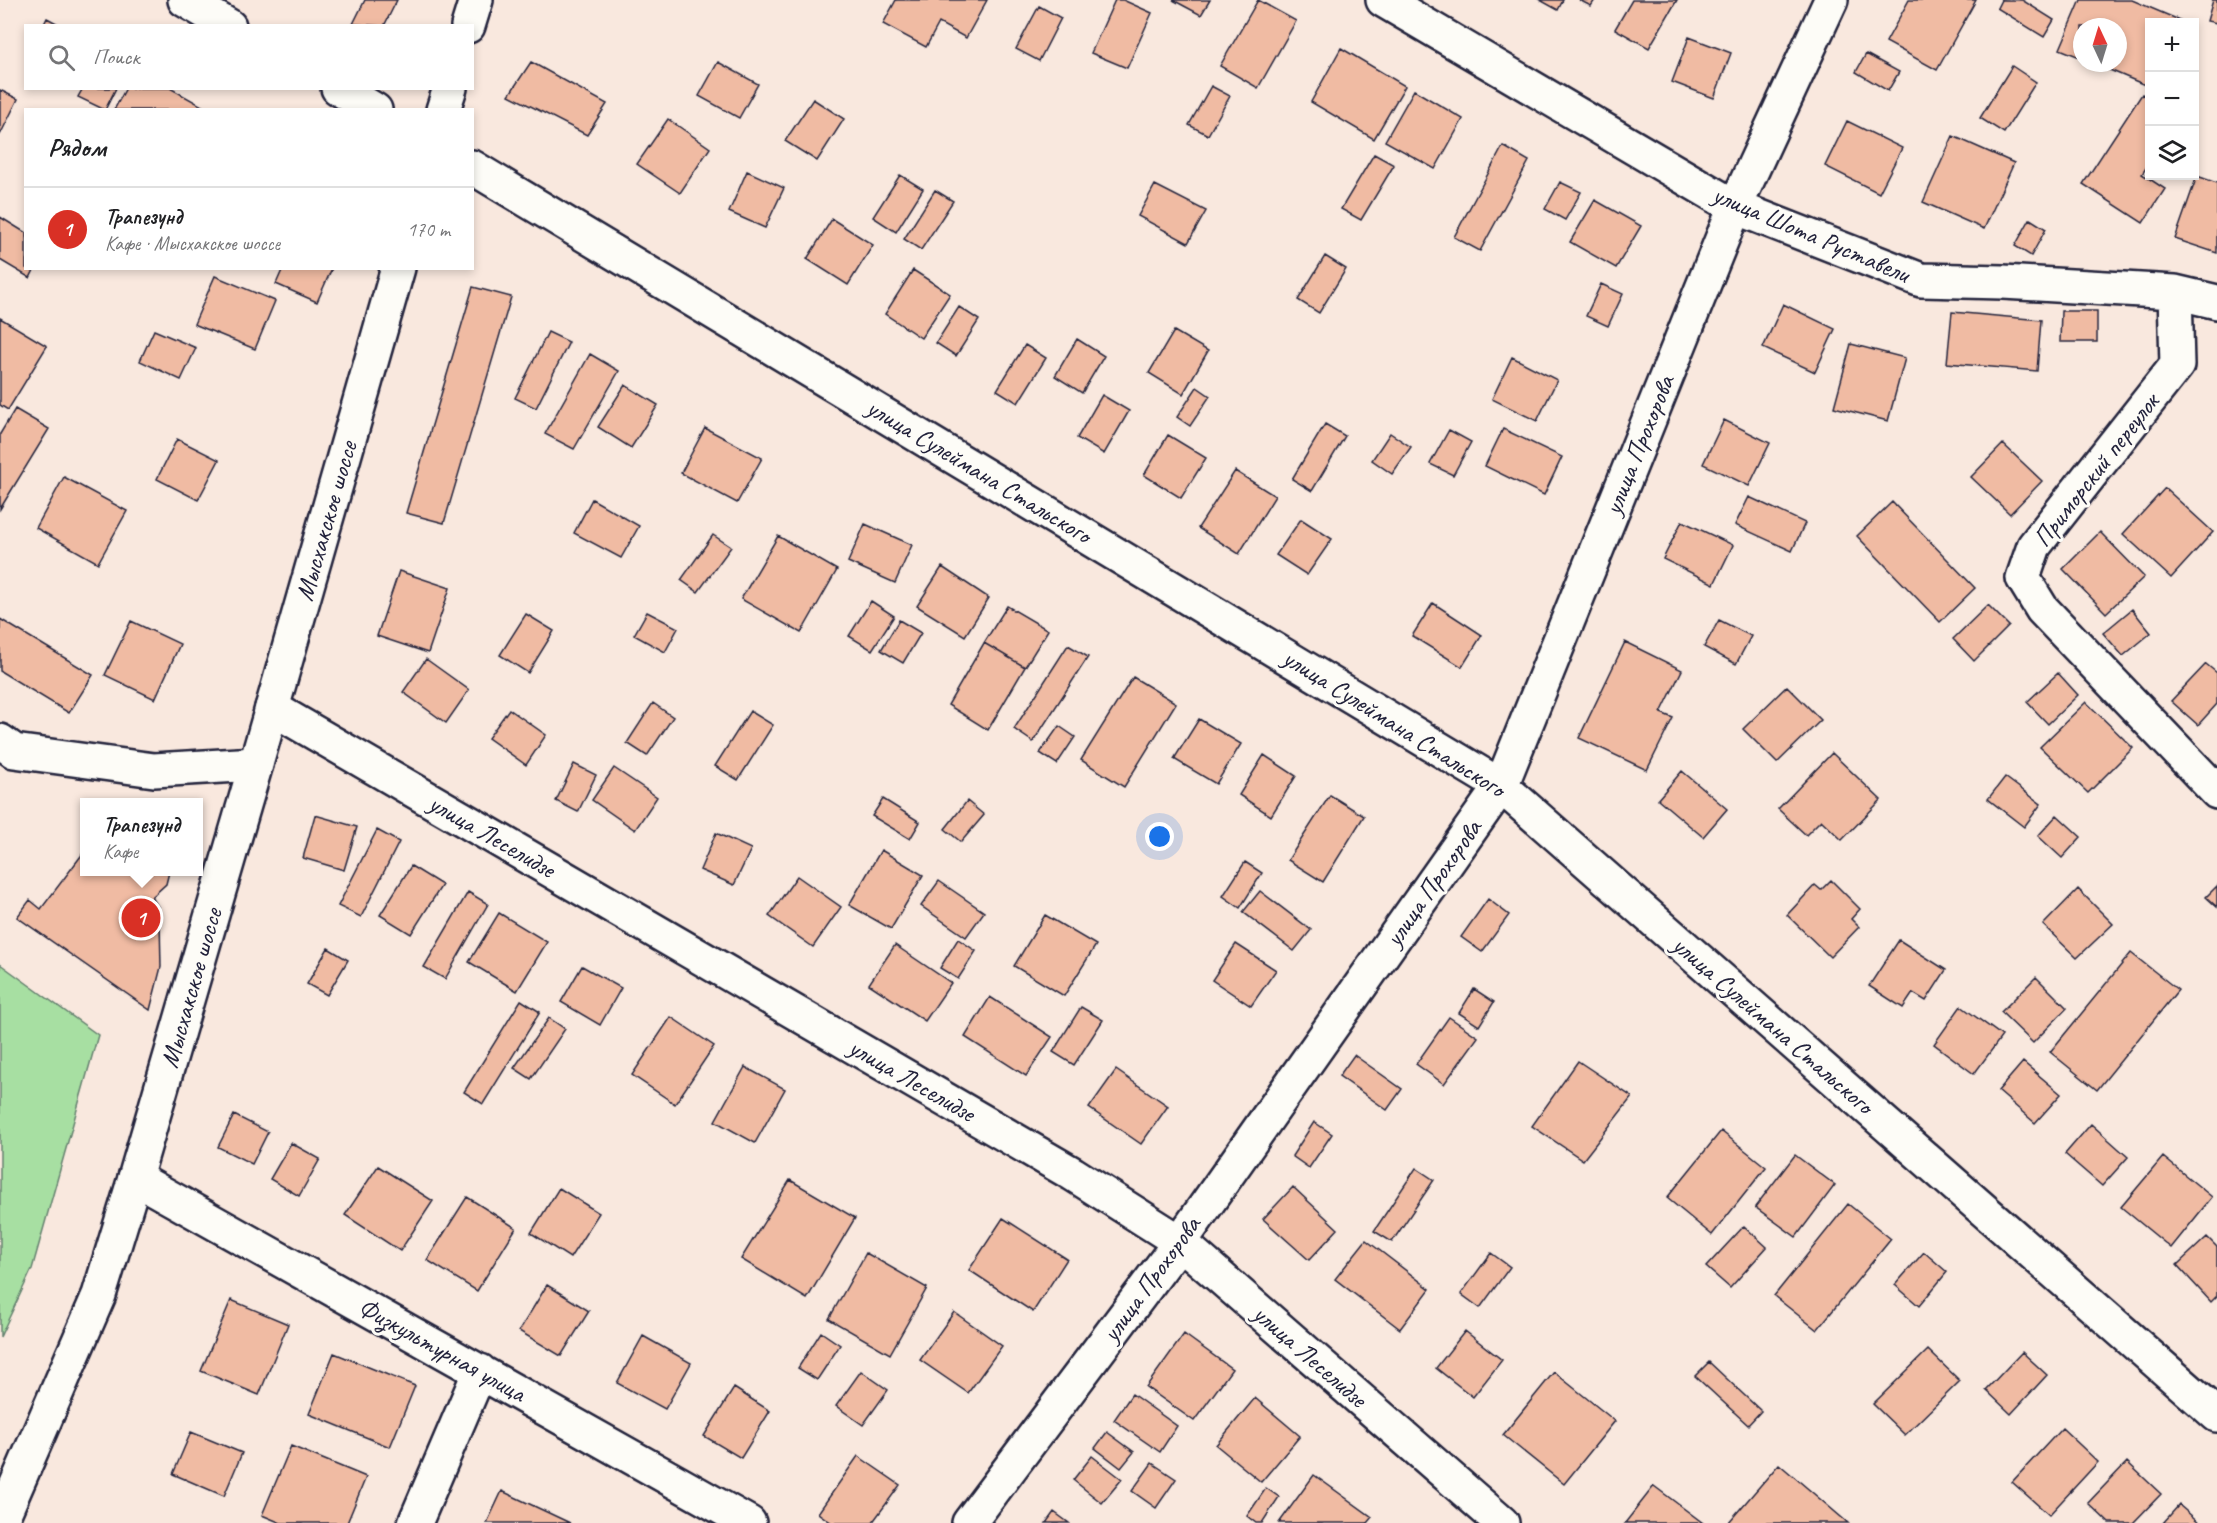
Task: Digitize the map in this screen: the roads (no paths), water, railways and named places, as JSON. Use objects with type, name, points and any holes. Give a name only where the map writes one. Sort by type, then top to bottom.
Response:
[{"type":"street","points":[[185,0],[226,24]]},
{"type":"street","points":[[469,24],[476,0]]},
{"type":"street","name":"улица Шота Руставели","points":[[1383,0],[1735,207],[1921,280],[2003,282],[2175,292],[2217,302]]},
{"type":"street","name":"улица Прохорова","points":[[969,1523],[1180,1242],[1501,786],[1735,207],[1831,0]]},
{"type":"street","points":[[341,90],[372,108]]},
{"type":"street","points":[[444,108],[449,90]]},
{"type":"street","name":"улица Сулеймана Стальского","points":[[474,168],[1501,786],[2217,1415]]},
{"type":"street","name":"Мысхакское шоссе","points":[[0,1523],[99,1295],[256,764],[397,270]]},
{"type":"street","name":"Приморский переулок","points":[[2175,292],[2177,366],[2034,546],[2023,578],[2042,609],[2217,792]]},
{"type":"street","name":"улица Леселидзе","points":[[272,708],[1073,1174],[1180,1242],[1502,1523]]},
{"type":"street","points":[[0,741],[14,751],[154,770],[256,764]]},
{"type":"street","name":"Физкультурная улица","points":[[135,1178],[749,1523]]},
{"type":"street","points":[[415,1523],[480,1371]]},
{"type":"place","name":"Трапезунд","points":[[141,918]]}]
